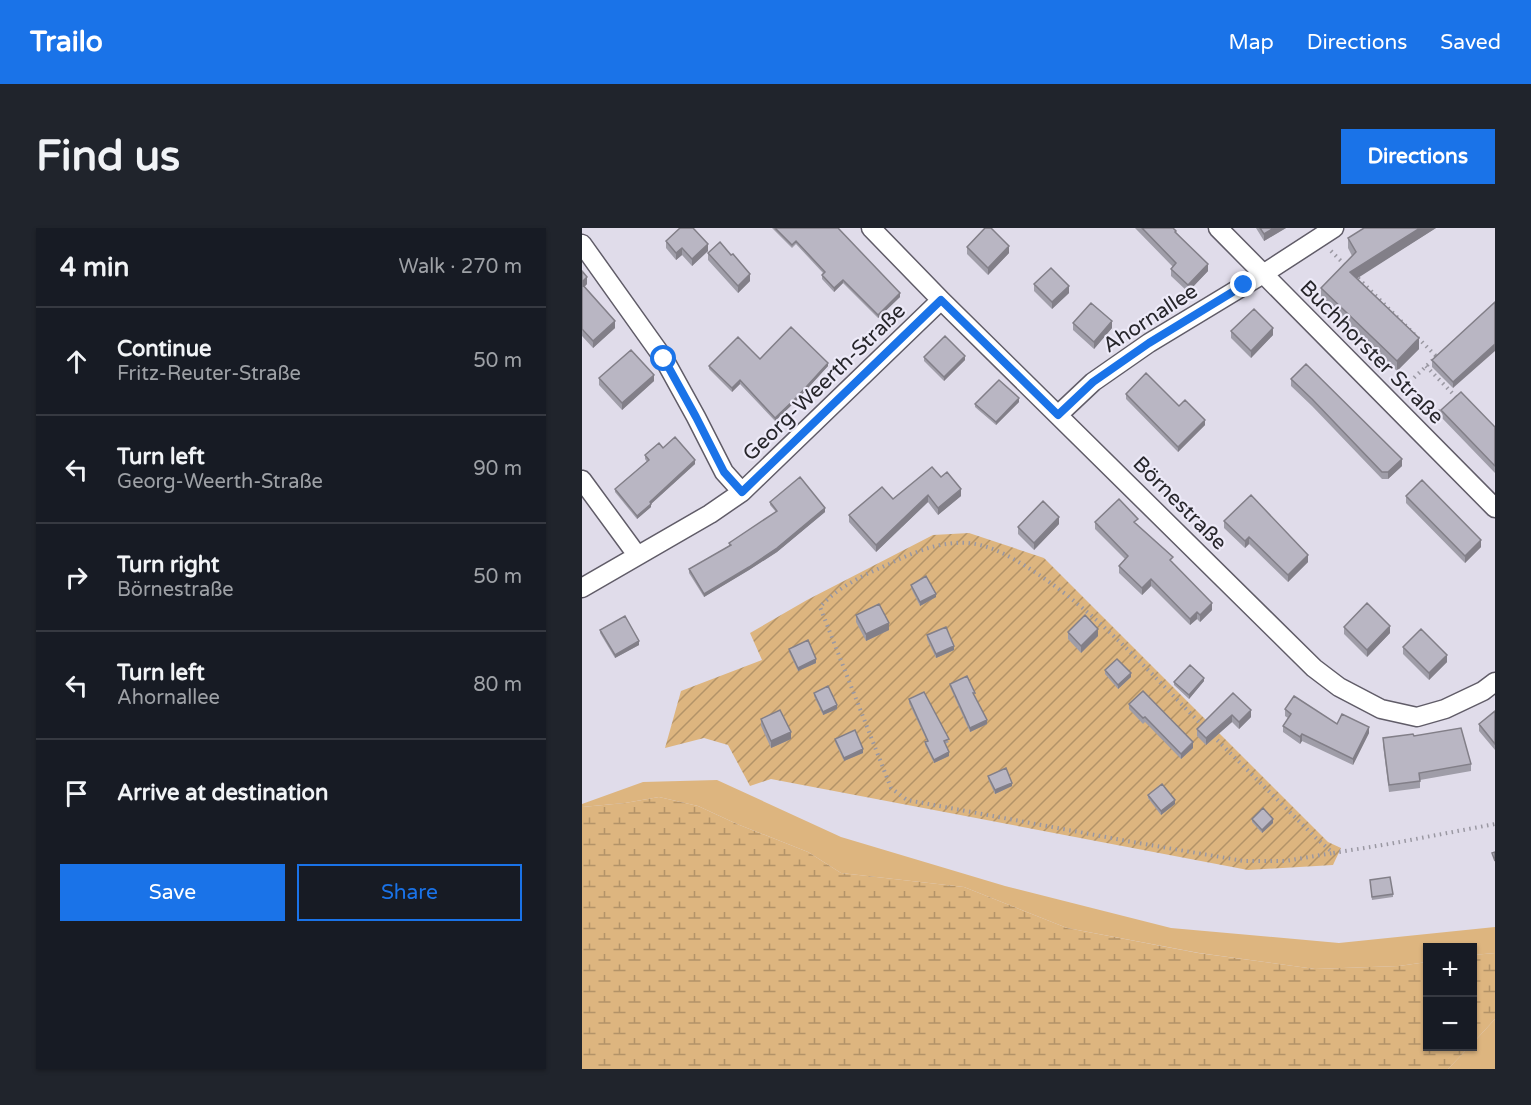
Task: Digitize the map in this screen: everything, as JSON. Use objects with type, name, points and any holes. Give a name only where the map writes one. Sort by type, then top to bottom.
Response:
[{"type":"street","name":"Börnestraße","points":[[871,228],[1314,668],[1339,687],[1381,709],[1417,717],[1445,709],[1483,691],[1495,682]]},
{"type":"street","name":"Buchhorster Straße","points":[[1218,228],[1495,508]]},
{"type":"street","name":"Ahornallee","points":[[1058,415],[1093,382],[1149,343],[1334,228]]},
{"type":"street","points":[[582,244],[664,359],[724,472],[742,492]]},
{"type":"street","name":"Georg-Weerth-Straße","points":[[582,588],[710,514],[742,492],[941,300]]},
{"type":"street","points":[[582,480],[637,555]]},
{"type":"path","points":[[1329,249],[1439,354],[1400,391]]},
{"type":"path","points":[[1425,366],[1456,397],[1460,393]]},
{"type":"path","points":[[1430,421],[1447,405]]},
{"type":"path","points":[[1333,853],[1106,629],[1049,581],[1001,551],[968,543],[937,545],[906,556],[851,582],[830,596],[820,607],[891,788],[907,800],[1244,861],[1286,861],[1389,844],[1495,824]]},
{"type":"green space","points":[[969,533],[1044,558],[1328,842],[1341,848],[1333,865],[1248,870],[771,779],[750,786],[728,745],[704,738],[665,748],[681,691],[762,660],[750,633],[807,600],[933,535]]},
{"type":"green space","points":[[717,780],[841,837],[1005,886],[1171,928],[1339,943],[1495,927],[1495,953],[1477,955],[1477,943],[1423,943],[1423,963],[1399,966],[1315,969],[1199,953],[1067,928],[964,887],[841,873],[808,852],[698,806],[659,797],[582,807],[582,804],[643,782]]},
{"type":"green space","points":[[659,797],[698,806],[808,852],[841,873],[964,887],[1067,928],[1198,953],[1315,969],[1399,966],[1423,963],[1423,1051],[1465,1051],[1448,1069],[582,1069],[582,807]]},
{"type":"green space","points":[[1495,953],[1495,1019],[1477,1039],[1477,997],[1477,955]]},
{"type":"green space","points":[[1495,1019],[1495,1069],[1448,1069],[1465,1051],[1477,1051],[1477,1039]]},
{"type":"building","points":[[680,228],[693,228],[708,244],[692,259],[682,248],[676,253],[666,241]]},
{"type":"building","points":[[775,228],[838,228],[900,293],[878,315],[843,280],[834,288],[822,275],[825,272],[796,241],[792,245]]},
{"type":"building","points":[[985,228],[991,228],[1009,246],[988,268],[967,247]]},
{"type":"building","points":[[1142,228],[1173,228],[1208,264],[1188,285],[1171,269],[1176,263]]},
{"type":"building","points":[[1260,228],[1274,228],[1264,234]]},
{"type":"building","points":[[1364,228],[1420,228],[1350,272],[1419,338],[1397,361],[1321,288],[1356,252],[1348,238]]},
{"type":"building","points":[[720,242],[750,274],[738,286],[708,253]]},
{"type":"building","points":[[1051,268],[1069,286],[1052,302],[1034,284]]},
{"type":"building","points":[[582,271],[587,277],[582,282]]},
{"type":"building","points":[[582,284],[615,321],[593,341],[582,329]]},
{"type":"building","points":[[1495,302],[1495,344],[1453,382],[1432,360]]},
{"type":"building","points":[[1091,303],[1112,321],[1094,342],[1073,323]]},
{"type":"building","points":[[1254,309],[1273,328],[1251,351],[1231,331]]},
{"type":"building","points":[[791,327],[828,363],[775,418],[740,380],[732,388],[709,366],[738,337],[760,359]]},
{"type":"building","points":[[945,336],[965,356],[944,377],[924,357]]},
{"type":"building","points":[[631,350],[654,375],[622,403],[599,378]]},
{"type":"building","points":[[1306,364],[1402,459],[1388,472],[1382,472],[1291,379]]},
{"type":"building","points":[[1146,373],[1179,406],[1185,400],[1205,420],[1178,447],[1126,394]]},
{"type":"building","points":[[999,380],[1019,398],[996,422],[975,404]]},
{"type":"building","points":[[1461,392],[1495,427],[1495,466],[1441,410]]},
{"type":"building","points":[[675,437],[695,460],[637,516],[615,489],[649,460],[645,455],[659,443],[663,448]]},
{"type":"building","points":[[932,467],[941,477],[947,472],[961,489],[938,508],[928,495],[876,545],[849,515],[882,487],[893,499]]},
{"type":"building","points":[[800,477],[825,508],[777,548],[704,594],[689,569],[731,545],[729,543],[777,511],[770,502]]},
{"type":"building","points":[[1422,480],[1481,540],[1465,556],[1406,496]]},
{"type":"building","points":[[1251,495],[1308,555],[1288,575],[1249,537],[1245,541],[1224,521]]},
{"type":"building","points":[[1119,499],[1138,519],[1134,522],[1173,557],[1170,560],[1212,603],[1200,615],[1197,612],[1190,619],[1151,579],[1142,588],[1119,566],[1128,556],[1095,522]]},
{"type":"building","points":[[1043,501],[1059,517],[1034,543],[1018,527]]},
{"type":"building","points":[[926,576],[936,594],[920,602],[911,585]]},
{"type":"building","points":[[1367,603],[1390,626],[1367,650],[1344,627]]},
{"type":"building","points":[[879,604],[889,623],[866,634],[856,615]]},
{"type":"building","points":[[1085,615],[1098,629],[1081,646],[1068,632]]},
{"type":"building","points":[[625,616],[639,641],[615,655],[600,630]]},
{"type":"building","points":[[946,627],[954,646],[936,654],[927,635]]},
{"type":"building","points":[[1421,629],[1447,655],[1429,673],[1403,647]]},
{"type":"building","points":[[808,640],[816,659],[798,668],[789,649]]},
{"type":"building","points":[[1117,659],[1131,673],[1118,685],[1105,670]]},
{"type":"building","points":[[1190,665],[1204,678],[1189,695],[1174,682]]},
{"type":"building","points":[[967,676],[987,720],[970,728],[950,684]]},
{"type":"building","points":[[828,686],[837,705],[823,712],[814,693]]},
{"type":"building","points":[[1143,691],[1193,742],[1181,754],[1129,704]]},
{"type":"building","points":[[924,692],[949,739],[944,741],[949,752],[934,760],[909,699]]},
{"type":"building","points":[[1233,693],[1251,710],[1239,722],[1232,715],[1206,738],[1197,729]]},
{"type":"building","points":[[1294,696],[1337,724],[1342,714],[1369,727],[1353,759],[1302,734],[1300,737],[1283,726],[1291,714],[1285,709]]},
{"type":"building","points":[[780,710],[791,732],[771,741],[761,719]]},
{"type":"building","points":[[1495,711],[1495,744],[1479,724]]},
{"type":"building","points":[[1461,728],[1471,764],[1419,773],[1420,781],[1389,785],[1383,738],[1413,734],[1414,736]]},
{"type":"building","points":[[855,730],[863,749],[844,758],[835,739]]},
{"type":"building","points":[[1006,768],[1012,783],[995,790],[988,776]]},
{"type":"building","points":[[1162,784],[1175,800],[1161,811],[1148,795]]},
{"type":"building","points":[[1263,808],[1273,819],[1262,830],[1252,819]]},
{"type":"building","points":[[1390,877],[1393,894],[1372,897],[1370,880]]},
{"type":"route","points":[[664,359],[724,472],[742,492],[941,300],[1058,415],[1093,382],[1149,343],[1244,285]]}]
